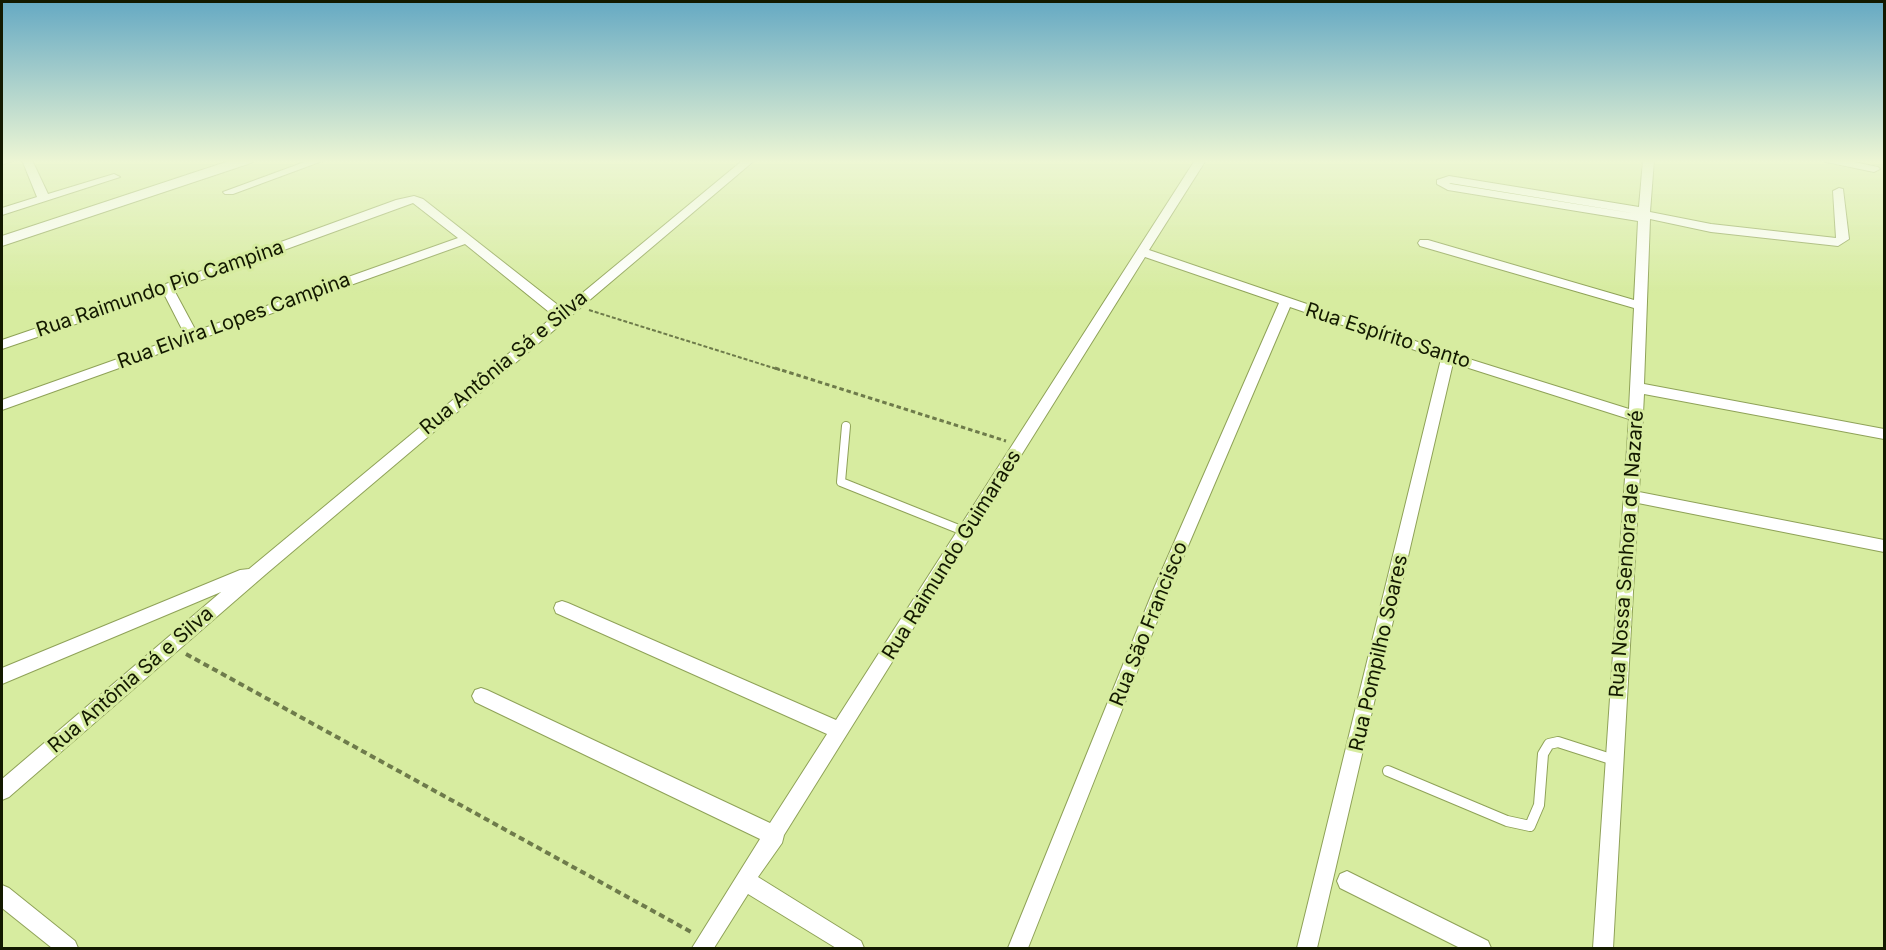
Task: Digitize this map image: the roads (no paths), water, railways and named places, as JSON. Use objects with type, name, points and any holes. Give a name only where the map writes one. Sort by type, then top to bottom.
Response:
[{"type":"street","points":[[2,212],[27,204]]},
{"type":"street","points":[[2,241],[112,204]]},
{"type":"street","name":"Rua Raimundo Pio Campina","points":[[2,345],[167,288],[394,204]]},
{"type":"street","name":"Rua Raimundo Pio Campina","points":[[423,204],[467,239]]},
{"type":"street","name":"Rua Antônia Sá e Silva","points":[[2,791],[260,569],[695,204]]},
{"type":"street","name":"Rua Raimundo Guimaraes","points":[[704,944],[775,836],[1172,204]]},
{"type":"street","points":[[1579,204],[1644,214],[1711,228],[1838,242],[1843,239],[1840,204]]},
{"type":"street","name":"Rua Nossa Senhora de Nazaré","points":[[1603,948],[1638,388],[1645,204]]},
{"type":"street","points":[[467,239],[567,310]]},
{"type":"street","name":"Rua Elvira Lopes Campina","points":[[2,405],[467,239]]},
{"type":"street","points":[[1424,243],[1640,306]]},
{"type":"street","name":"Rua Espírito Santo","points":[[1142,252],[1448,357],[1636,416]]},
{"type":"street","points":[[167,288],[192,336]]},
{"type":"street","name":"Rua São Francisco","points":[[1018,948],[1163,586],[1286,302]]},
{"type":"street","name":"Rua Pompilho Soares","points":[[1307,948],[1448,357]]},
{"type":"street","points":[[1638,388],[1884,434]]},
{"type":"street","points":[[1631,496],[1884,546]]},
{"type":"street","name":"Rua Antônia Sá e Silva","points":[[2,676],[260,569]]},
{"type":"street","points":[[562,608],[841,730]]},
{"type":"street","points":[[481,696],[775,836]]},
{"type":"street","points":[[746,881],[854,948]]},
{"type":"street","points":[[1347,881],[1481,948]]},
{"type":"street","points":[[2,895],[68,948]]},
{"type":"lane","points":[[846,426],[841,482],[966,532]]},
{"type":"lane","points":[[1388,771],[1507,821],[1530,826],[1539,805],[1543,754],[1549,744],[1558,742],[1614,760]]}]
